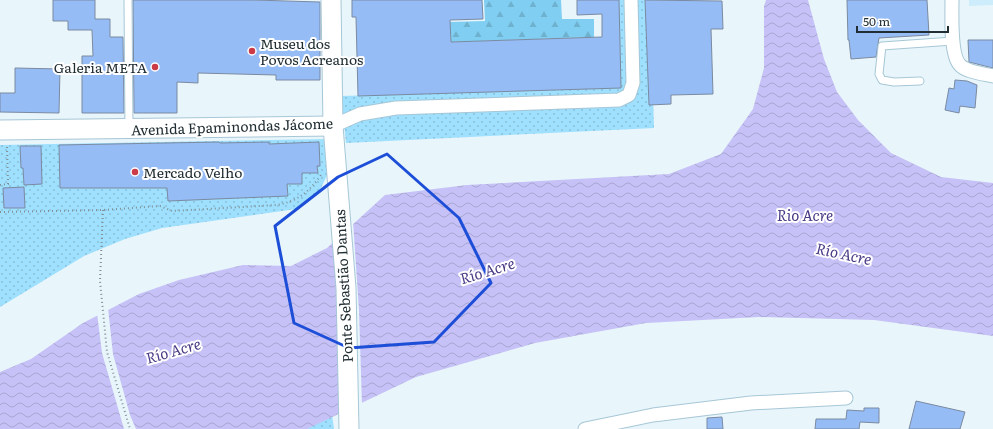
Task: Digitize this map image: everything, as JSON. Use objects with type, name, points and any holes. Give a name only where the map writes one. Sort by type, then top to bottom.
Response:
[{"type":"main road","name":"Ponte Sebastião Dantas","points":[[332,0],[334,134],[346,288],[349,429]]},
{"type":"main road","name":"Avenida Epaminondas Jácome","points":[[4,137],[129,129],[334,134]]},
{"type":"street","name":"Avenida Epaminondas Jácome","points":[[334,134],[360,114],[396,108],[619,100],[629,95],[633,83],[630,0]]},
{"type":"street","points":[[952,0],[954,46],[960,65],[966,69],[993,76]]},
{"type":"street","points":[[585,429],[653,415],[751,403],[846,398]]},
{"type":"lane","points":[[128,0],[129,129]]},
{"type":"lane","points":[[920,81],[894,82],[882,80],[879,74],[882,46],[954,46]]},
{"type":"path","points":[[0,185],[8,184],[4,137]]},
{"type":"path","points":[[0,212],[103,210],[160,206],[172,211],[277,205],[288,203],[307,192],[321,174]]},
{"type":"path","points":[[103,210],[100,281],[106,352],[130,429]]},
{"type":"highlighted area","points":[[387,154],[459,218],[491,283],[434,342],[349,348],[294,323],[275,226],[338,177]]},
{"type":"shaded area","points":[[616,0],[650,0],[654,128],[346,143],[341,96],[621,88]]},
{"type":"shaded area","points":[[969,0],[993,0],[993,5],[969,6]]},
{"type":"shaded area","points":[[328,139],[330,169],[321,188],[311,199],[296,209],[162,228],[125,239],[84,256],[0,307],[0,145]]},
{"type":"shaded area","points":[[332,415],[334,429],[302,429]]},
{"type":"green space","points":[[484,0],[561,0],[562,19],[594,19],[594,37],[451,42],[449,22],[485,21]]},
{"type":"water","name":"Rio Acre","points":[[766,0],[808,0],[824,59],[837,92],[858,120],[891,153],[941,177],[993,183],[993,336],[874,320],[759,317],[646,323],[535,343],[416,377],[307,429],[0,429],[0,372],[31,359],[83,323],[139,294],[179,280],[243,265],[291,266],[327,248],[385,195],[467,185],[669,174],[721,154],[753,109],[764,68],[764,6]]},
{"type":"pier","points":[[353,221],[359,310],[362,405],[340,415],[340,351],[333,240]]},
{"type":"pier","points":[[108,308],[113,354],[130,415],[136,429],[124,429],[102,353],[97,313]]},
{"type":"building","points":[[53,0],[95,0],[95,19],[110,19],[110,37],[123,37],[124,113],[82,113],[82,56],[93,56],[92,30],[68,30],[68,21],[53,21]]},
{"type":"building","points":[[133,0],[254,0],[320,2],[320,80],[276,80],[276,75],[198,73],[198,83],[177,82],[177,113],[134,113]]},
{"type":"building","points":[[352,0],[482,0],[483,19],[450,20],[451,42],[602,37],[602,14],[577,15],[577,0],[619,0],[621,88],[358,96],[356,17],[352,17]]},
{"type":"building","points":[[645,0],[722,1],[723,29],[711,29],[713,94],[671,95],[671,104],[649,105]]},
{"type":"building","points":[[847,0],[927,0],[929,35],[879,38],[876,57],[851,59],[848,40]]},
{"type":"building","points":[[968,40],[993,40],[993,68],[969,62]]},
{"type":"building","points":[[15,68],[60,69],[59,113],[0,112],[0,93],[15,93]]},
{"type":"building","points":[[955,80],[967,81],[977,85],[975,108],[960,106],[959,113],[945,110],[949,88],[954,89]]},
{"type":"building","points":[[269,142],[269,144],[319,142],[320,166],[317,166],[318,173],[302,173],[302,184],[287,184],[288,196],[168,201],[167,188],[60,188],[59,145]]},
{"type":"building","points":[[20,146],[41,146],[42,184],[24,185],[23,168],[21,168]]},
{"type":"building","points":[[24,187],[25,208],[4,208],[3,188]]},
{"type":"building","points":[[916,401],[965,412],[960,429],[909,429]]},
{"type":"building","points":[[864,408],[879,408],[879,423],[860,422],[859,429],[815,429],[816,419],[846,419],[847,410],[864,411]]},
{"type":"building","points":[[722,417],[723,429],[707,429],[707,418]]},
{"type":"place","name":"Museu dos Povos Acreanos","points":[[252,51]]},
{"type":"place","name":"Galeria META","points":[[155,67]]},
{"type":"place","name":"Mercado Velho","points":[[135,172]]},
{"type":"water label","name":"Río Acre","points":[[844,253]]},
{"type":"water label","name":"Río Acre","points":[[487,270]]},
{"type":"water label","name":"Río Acre","points":[[173,350]]}]
